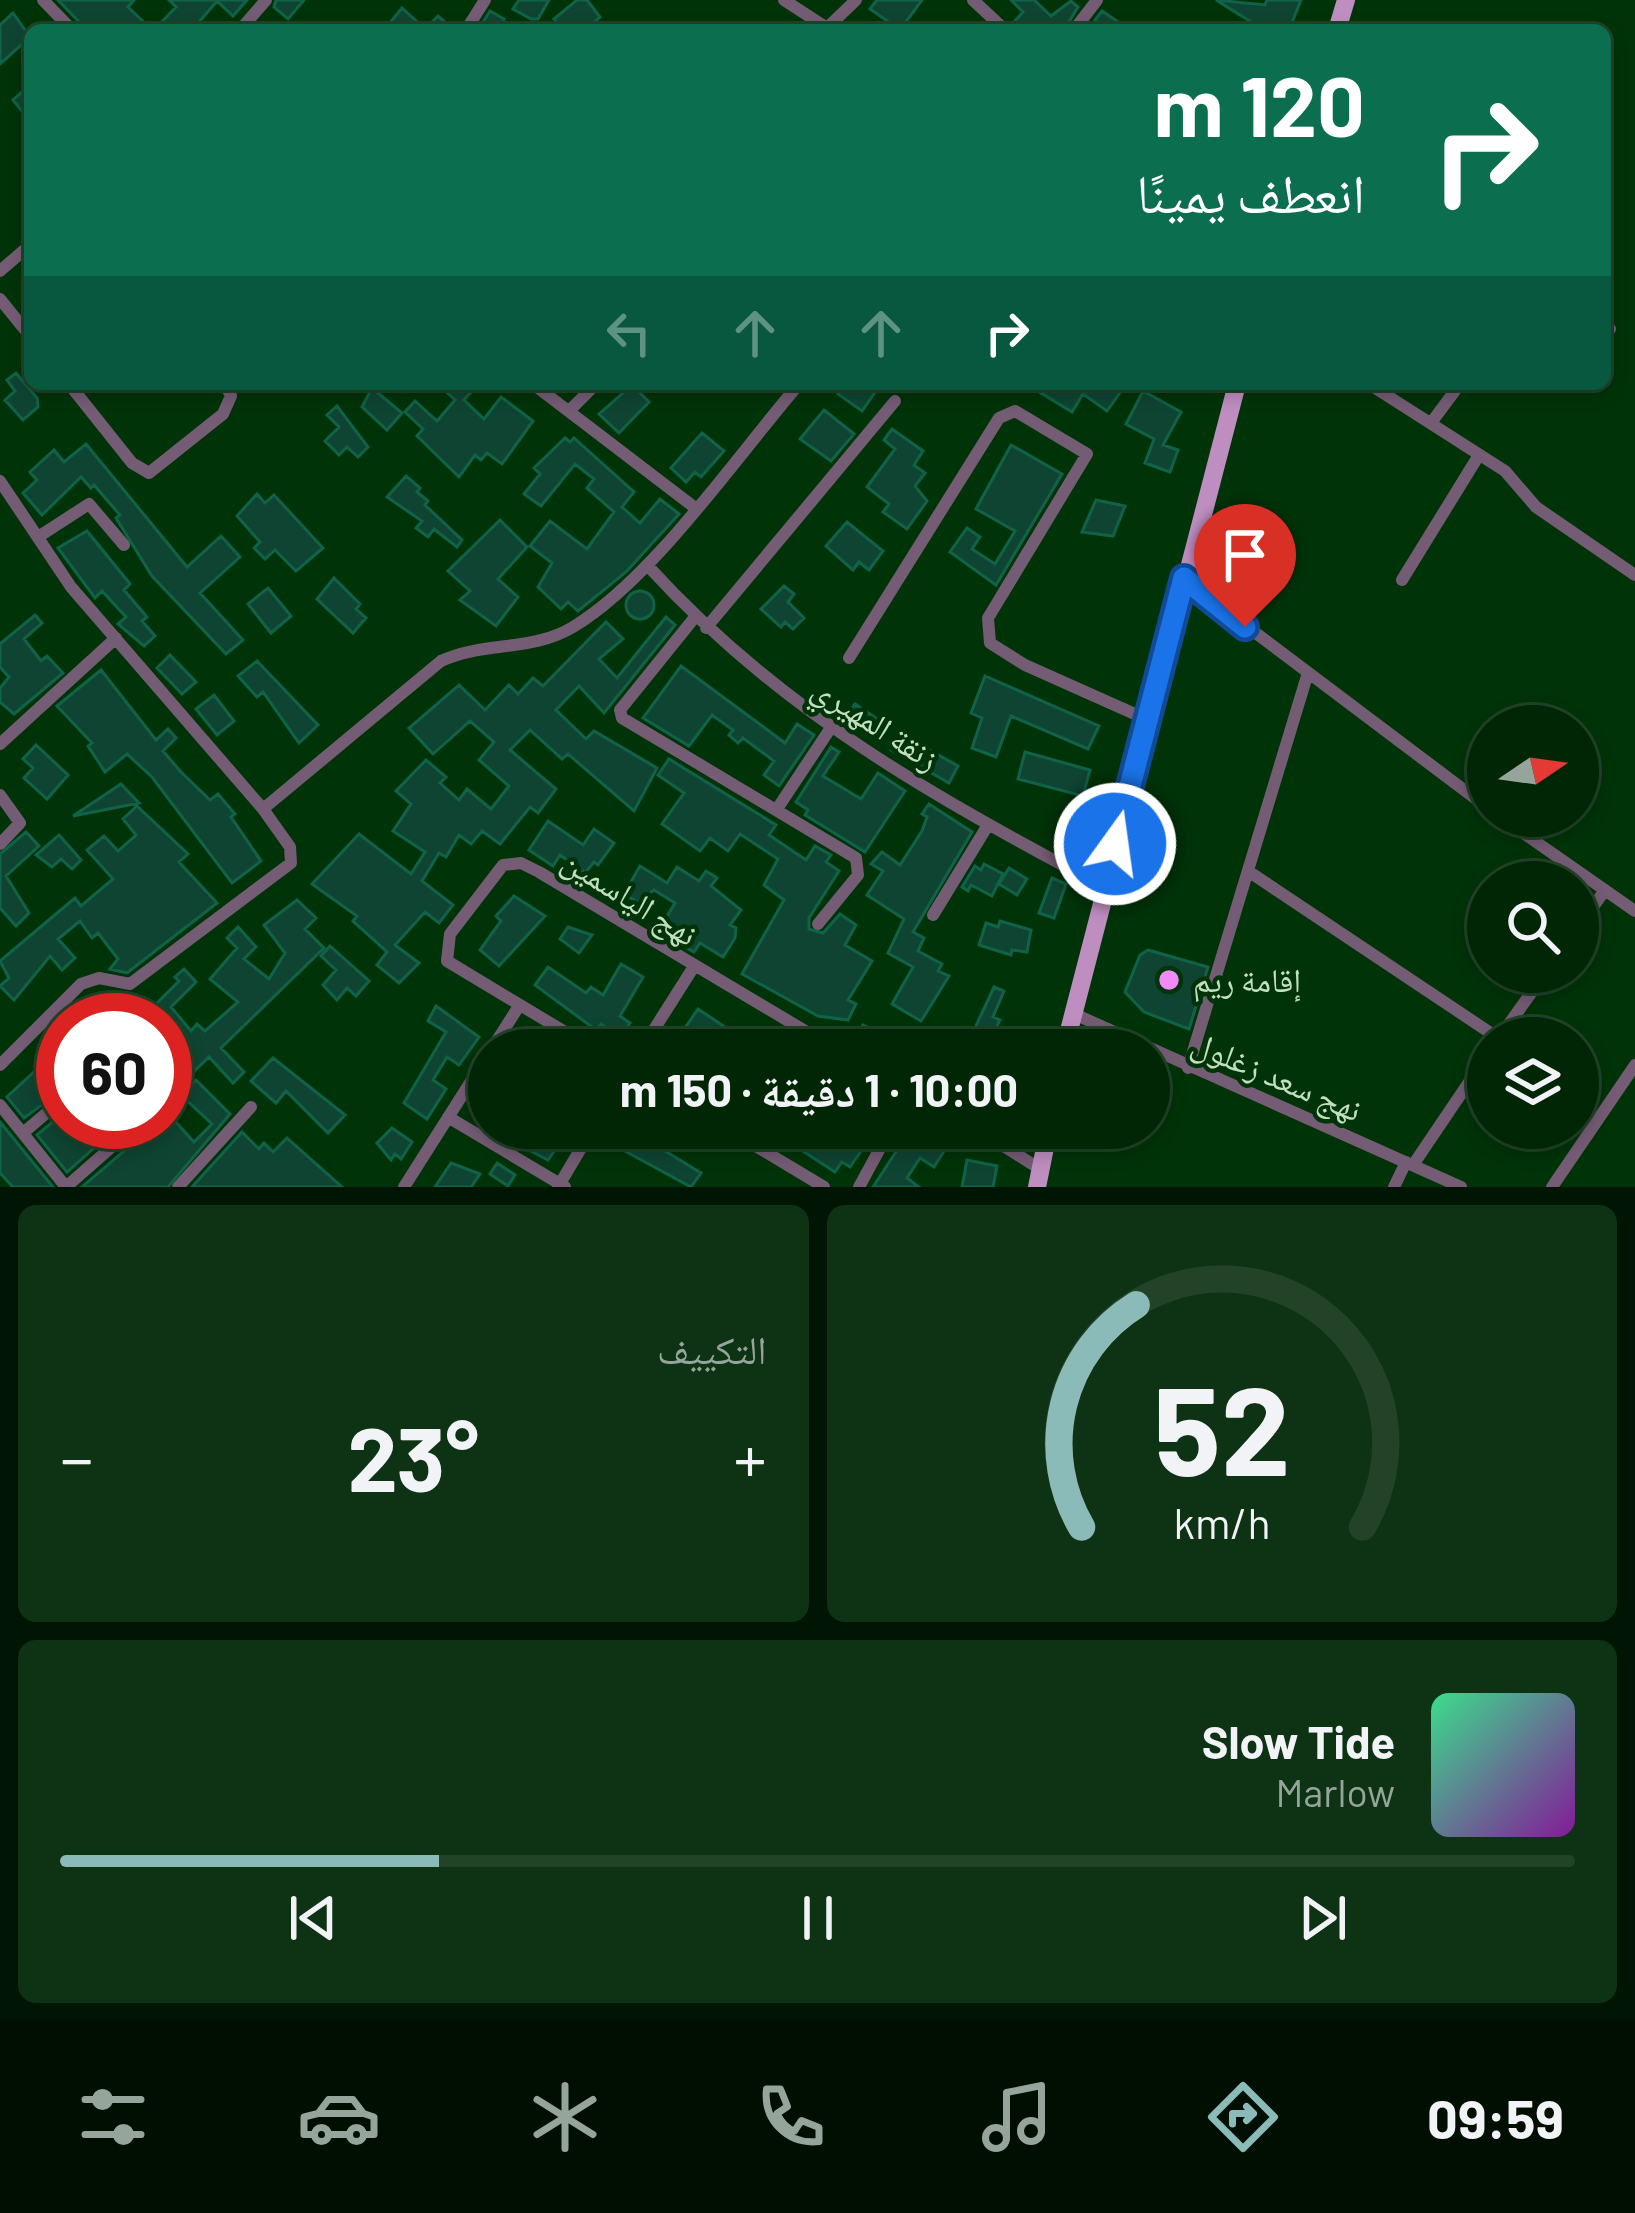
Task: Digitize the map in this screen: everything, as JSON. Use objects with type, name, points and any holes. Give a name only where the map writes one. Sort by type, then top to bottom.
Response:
[{"type":"main road","points":[[1069,1029],[1146,719],[1236,390]]},
{"type":"street","points":[[44,0],[66,24]]},
{"type":"street","points":[[245,24],[266,0]]},
{"type":"street","points":[[784,0],[820,24]]},
{"type":"street","points":[[830,24],[856,0]]},
{"type":"street","points":[[973,0],[999,24]]},
{"type":"street","points":[[1079,24],[1097,0]]},
{"type":"street","points":[[0,271],[24,250]]},
{"type":"street","points":[[0,298],[24,328]]},
{"type":"street","points":[[74,390],[133,463],[148,473],[223,415],[231,396],[228,390]]},
{"type":"street","points":[[542,390],[694,507]]},
{"type":"street","points":[[570,410],[590,390]]},
{"type":"street","points":[[263,809],[441,661],[470,650],[538,644],[574,626],[647,565],[794,390]]},
{"type":"street","points":[[1379,390],[1505,472],[1536,507],[1635,575]]},
{"type":"street","points":[[1431,423],[1456,390]]},
{"type":"street","points":[[818,924],[858,875],[859,862],[622,718],[620,710],[895,401]]},
{"type":"street","points":[[849,658],[999,418],[1016,411],[1087,454],[988,618],[990,643],[1025,665],[1146,719]]},
{"type":"street","points":[[1402,580],[1479,455]]},
{"type":"street","points":[[0,482],[116,638],[263,809],[290,847],[291,863],[130,984],[99,978],[81,984],[0,1066]]},
{"type":"street","points":[[38,537],[89,504],[124,545]]},
{"type":"street","name":"زنقة المهيري","points":[[647,565],[700,622],[771,686],[988,825],[1104,886]]},
{"type":"street","points":[[1184,578],[1307,676],[1467,793]]},
{"type":"street","points":[[0,744],[116,638]]},
{"type":"street","points":[[1188,1068],[1307,676]]},
{"type":"street","points":[[777,809],[832,726]]},
{"type":"street","points":[[0,795],[20,823],[0,844]]},
{"type":"street","points":[[933,915],[988,825]]},
{"type":"street","points":[[1529,837],[1635,911]]},
{"type":"street","name":"نهج الياسمين","points":[[519,1006],[458,970],[445,951],[450,934],[503,865],[512,862],[539,872],[800,1029]]},
{"type":"street","points":[[1248,871],[1467,1017]]},
{"type":"street","points":[[1599,898],[1605,890]]},
{"type":"street","points":[[654,1029],[693,968]]},
{"type":"street","points":[[504,1029],[519,1006],[559,1029]]},
{"type":"street","name":"نهج سعد زغلول","points":[[1072,1013],[1461,1187]]},
{"type":"street","points":[[1552,1187],[1635,1065]]},
{"type":"street","points":[[1394,1187],[1467,1084]]},
{"type":"street","points":[[404,1187],[468,1087]]},
{"type":"street","points":[[0,1105],[67,1187],[110,1149]]},
{"type":"street","points":[[178,1187],[251,1107]]},
{"type":"street","points":[[448,1118],[561,1186],[581,1149]]},
{"type":"street","points":[[23,1133],[36,1122]]},
{"type":"street","points":[[761,1149],[824,1187]]},
{"type":"street","points":[[859,1187],[880,1149]]},
{"type":"street","points":[[1002,1149],[1039,1178]]},
{"type":"building","points":[[58,0],[134,0],[128,7],[146,24],[81,24]]},
{"type":"building","points":[[169,0],[247,0],[233,16],[217,1],[197,24],[160,24],[176,7]]},
{"type":"building","points":[[276,0],[304,0],[288,19],[274,7]]},
{"type":"building","points":[[519,0],[549,0],[538,19],[531,19],[513,9]]},
{"type":"building","points":[[577,0],[587,0],[600,17],[592,24],[558,24],[554,19]]},
{"type":"building","points":[[877,0],[922,0],[904,24],[891,24],[870,9]]},
{"type":"building","points":[[1011,0],[1034,0],[1051,16],[1071,1],[1078,7],[1068,24],[1016,24],[1023,12]]},
{"type":"building","points":[[1216,0],[1265,5],[1267,0],[1301,0],[1291,24],[1254,24]]},
{"type":"building","points":[[402,8],[420,24],[389,24]]},
{"type":"building","points":[[490,11],[504,19],[501,24],[482,24]]},
{"type":"building","points":[[1102,11],[1121,24],[1100,24],[1095,20]]},
{"type":"building","points":[[13,13],[24,29],[24,42],[0,64],[0,25]]},
{"type":"building","points":[[24,90],[24,114],[13,100]]},
{"type":"building","points":[[16,373],[24,390],[37,398],[38,407],[23,420],[5,400],[15,391],[7,380]]},
{"type":"building","points":[[374,390],[402,413],[387,430],[362,407]]},
{"type":"building","points":[[444,390],[473,390],[464,400],[484,419],[501,397],[533,421],[502,464],[487,453],[481,460],[475,455],[459,477],[417,436],[423,429],[405,412],[415,401],[437,421],[455,400]]},
{"type":"building","points":[[626,390],[637,390],[649,402],[619,433],[599,414]]},
{"type":"building","points":[[841,390],[877,390],[862,411],[838,394]]},
{"type":"building","points":[[1036,390],[1122,390],[1107,411],[1083,394],[1072,412]]},
{"type":"building","points":[[1143,391],[1181,412],[1163,445],[1178,450],[1170,472],[1145,463],[1154,439],[1126,424]]},
{"type":"building","points":[[337,406],[368,447],[358,457],[347,447],[339,455],[325,441],[339,427],[327,415]]},
{"type":"building","points":[[824,410],[854,434],[831,461],[800,439]]},
{"type":"building","points":[[892,429],[923,451],[914,465],[925,473],[915,486],[927,501],[907,529],[883,512],[889,504],[867,487],[895,449],[884,440]]},
{"type":"building","points":[[702,433],[724,451],[701,477],[695,472],[686,482],[671,468]]},
{"type":"building","points":[[565,438],[570,442],[574,438],[634,492],[622,507],[640,523],[660,499],[679,514],[626,572],[578,611],[568,602],[561,609],[538,587],[552,563],[530,546],[550,521],[587,549],[614,512],[587,488],[594,479],[575,464],[541,506],[524,494],[540,474],[534,468]]},
{"type":"building","points":[[86,444],[187,567],[221,536],[240,557],[200,593],[243,640],[226,654],[152,576],[116,518],[120,515],[94,485],[91,488],[81,477],[42,515],[23,493],[37,480],[30,472],[54,450],[64,462]]},
{"type":"building","points":[[1011,445],[1062,474],[996,585],[950,552],[967,528],[980,537],[972,549],[995,564],[1015,531],[976,509]]},
{"type":"building","points":[[406,476],[420,488],[417,492],[428,501],[425,505],[462,540],[457,547],[434,529],[428,537],[416,528],[422,521],[387,497]]},
{"type":"building","points":[[257,494],[265,503],[274,495],[323,548],[296,571],[275,550],[265,559],[254,548],[260,542],[237,516]]},
{"type":"building","points":[[1096,500],[1125,506],[1113,536],[1082,532]]},
{"type":"building","points":[[500,520],[527,547],[498,579],[518,597],[496,626],[460,600],[470,591],[448,571]]},
{"type":"building","points":[[847,522],[883,551],[869,570],[859,562],[853,570],[826,546]]},
{"type":"building","points":[[87,531],[130,584],[124,590],[147,617],[142,621],[155,636],[144,646],[118,624],[126,617],[102,591],[95,598],[58,548]]},
{"type":"building","points":[[334,578],[360,604],[356,609],[366,618],[353,633],[317,599]]},
{"type":"building","points":[[784,586],[794,594],[788,602],[804,618],[793,629],[785,622],[781,627],[761,609]]},
{"type":"building","points":[[268,588],[291,616],[271,633],[248,604]]},
{"type":"building","points":[[640,591],[650,595],[654,605],[650,615],[640,619],[630,615],[626,605],[630,595]]},
{"type":"building","points":[[35,615],[42,623],[24,639],[41,661],[47,656],[63,673],[14,714],[0,702],[0,688],[9,677],[0,667],[0,644]]},
{"type":"building","points":[[666,617],[675,625],[604,713],[579,686],[556,710],[586,739],[594,731],[657,768],[634,811],[568,754],[562,759],[530,730],[510,750],[556,789],[538,813],[530,807],[500,844],[482,831],[471,844],[459,835],[446,857],[439,853],[422,881],[453,905],[439,923],[425,912],[395,945],[419,963],[399,983],[377,965],[387,952],[353,921],[357,916],[312,884],[359,834],[411,874],[425,852],[393,831],[411,804],[396,791],[426,760],[446,777],[440,783],[459,800],[467,789],[491,809],[509,786],[479,760],[494,742],[470,721],[433,754],[409,728],[459,685],[485,710],[509,685],[518,694],[533,678],[543,686],[606,622],[623,639],[599,659],[617,678]]},
{"type":"building","points":[[170,655],[196,682],[182,694],[157,668]]},
{"type":"building","points":[[257,661],[318,725],[299,743],[263,692],[257,697],[238,676]]},
{"type":"building","points":[[681,666],[785,743],[797,724],[814,735],[779,786],[764,775],[774,761],[743,738],[738,743],[729,735],[733,730],[712,715],[689,746],[643,718]]},
{"type":"building","points":[[101,670],[156,740],[168,729],[176,738],[163,751],[181,772],[210,800],[218,794],[235,814],[231,817],[261,861],[232,883],[152,777],[127,754],[105,772],[88,746],[92,743],[57,706]]},
{"type":"building","points":[[985,676],[1099,726],[1088,749],[1011,716],[996,757],[972,748],[982,718],[971,713]]},
{"type":"building","points":[[214,695],[234,721],[217,735],[196,709]]},
{"type":"building","points":[[855,704],[880,721],[869,736],[845,719]]},
{"type":"building","points":[[901,734],[958,766],[949,783],[891,750]]},
{"type":"building","points":[[36,745],[68,775],[47,799],[24,778],[33,768],[23,759]]},
{"type":"building","points":[[831,747],[839,752],[823,776],[861,799],[878,773],[905,791],[865,852],[805,815],[808,810],[796,802]]},
{"type":"building","points":[[1025,752],[1090,770],[1083,796],[1018,779]]},
{"type":"building","points":[[669,759],[776,825],[769,835],[806,860],[815,846],[831,855],[826,862],[839,871],[809,918],[809,929],[823,933],[840,914],[856,925],[845,945],[872,961],[848,1000],[856,1004],[848,1020],[818,1016],[742,974],[784,900],[764,885],[778,859],[740,834],[728,851],[710,838],[700,851],[662,824],[684,793],[658,775]]},
{"type":"building","points":[[121,784],[139,803],[73,816]]},
{"type":"building","points":[[929,804],[972,832],[913,932],[924,938],[918,951],[942,964],[938,971],[949,976],[921,1021],[892,1004],[913,967],[888,953],[904,919],[867,895],[883,871],[871,864],[882,852],[900,865],[922,831],[927,817],[922,814]]},
{"type":"building","points":[[137,806],[188,854],[179,862],[217,903],[127,973],[110,969],[118,959],[98,933],[92,938],[80,921],[58,939],[75,958],[62,970],[50,956],[14,1000],[0,986],[9,978],[0,961],[75,898],[81,906],[113,879],[87,850],[104,836],[118,851],[136,835],[123,819]]},
{"type":"building","points":[[548,821],[583,845],[594,829],[614,843],[598,865],[594,862],[585,873],[560,855],[553,866],[529,850]]},
{"type":"building","points":[[26,832],[39,846],[6,876],[29,913],[16,926],[0,908],[0,854]]},
{"type":"building","points":[[59,835],[81,860],[72,869],[61,859],[52,867],[36,855]]},
{"type":"building","points":[[984,864],[1003,874],[992,896],[971,885],[968,891],[962,887],[975,866],[981,870]]},
{"type":"building","points":[[640,866],[667,883],[677,867],[699,881],[706,871],[717,878],[711,886],[741,910],[730,925],[736,928],[735,938],[723,957],[700,943],[694,952],[658,931],[675,903],[654,890],[637,902],[624,894]]},
{"type":"building","points":[[1009,868],[1027,879],[1017,895],[999,884]]},
{"type":"building","points":[[1052,878],[1066,884],[1054,918],[1039,913]]},
{"type":"building","points":[[514,896],[545,916],[499,966],[480,950],[501,921],[496,916]]},
{"type":"building","points":[[297,900],[316,918],[305,929],[324,948],[221,1048],[244,1072],[233,1083],[209,1057],[192,1073],[192,1030],[197,1024],[205,1031],[238,1002],[210,979],[237,948],[227,938],[238,927],[256,947],[244,959],[269,979],[285,953],[264,925]]},
{"type":"building","points":[[1000,921],[1031,930],[1027,952],[1012,950],[1011,955],[979,945],[986,923],[998,927]]},
{"type":"building","points":[[568,927],[592,935],[579,953],[560,939]]},
{"type":"building","points":[[330,946],[369,981],[356,996],[347,988],[337,1000],[323,985],[336,970],[321,956]]},
{"type":"building","name":"إقامة ريم","points":[[1148,950],[1208,967],[1189,1029],[1144,1012],[1125,992],[1140,955]]},
{"type":"building","points":[[621,964],[643,977],[620,1016],[630,1023],[626,1029],[601,1024],[595,1029],[535,985],[548,967],[586,993],[591,987],[603,995]]},
{"type":"building","points":[[184,969],[196,982],[185,993],[167,993]]},
{"type":"building","points":[[994,987],[1004,991],[993,1017],[1000,1020],[996,1029],[974,1029]]},
{"type":"building","points":[[436,1006],[468,1029],[468,1052],[459,1065],[447,1057],[433,1080],[446,1089],[427,1119],[404,1103],[446,1032],[428,1021]]},
{"type":"building","points":[[698,1009],[725,1027],[724,1029],[684,1029]]},
{"type":"building","points":[[273,1058],[345,1115],[328,1133],[286,1091],[276,1103],[251,1081]]},
{"type":"building","points":[[36,1070],[36,1109],[24,1118],[7,1097]]},
{"type":"building","points":[[196,1080],[230,1114],[168,1187],[82,1187],[126,1149],[192,1149],[192,1140],[212,1124],[192,1105]]},
{"type":"building","points":[[0,1122],[53,1187],[13,1187],[0,1173]]},
{"type":"building","points":[[392,1128],[412,1142],[401,1159],[395,1154],[391,1160],[377,1143]]},
{"type":"building","points":[[242,1132],[259,1149],[264,1143],[273,1152],[287,1138],[342,1187],[192,1187]]},
{"type":"building","points":[[48,1149],[93,1149],[67,1172]]},
{"type":"building","points":[[527,1149],[555,1149],[548,1160]]},
{"type":"building","points":[[662,1149],[701,1173],[691,1187],[623,1150]]},
{"type":"building","points":[[799,1149],[862,1149],[850,1167],[842,1162],[835,1172]]},
{"type":"building","points":[[898,1149],[945,1149],[934,1167],[920,1158],[907,1178],[919,1187],[873,1187]]},
{"type":"building","points":[[967,1160],[997,1166],[993,1187],[962,1187]]},
{"type":"building","points":[[451,1163],[480,1174],[471,1187],[435,1187]]},
{"type":"building","points":[[497,1163],[515,1175],[508,1186],[490,1174]]},
{"type":"place","name":"إقامة ريم","points":[[1169,980]]},
{"type":"route","points":[[1115,844],[1184,578],[1245,627]]}]
